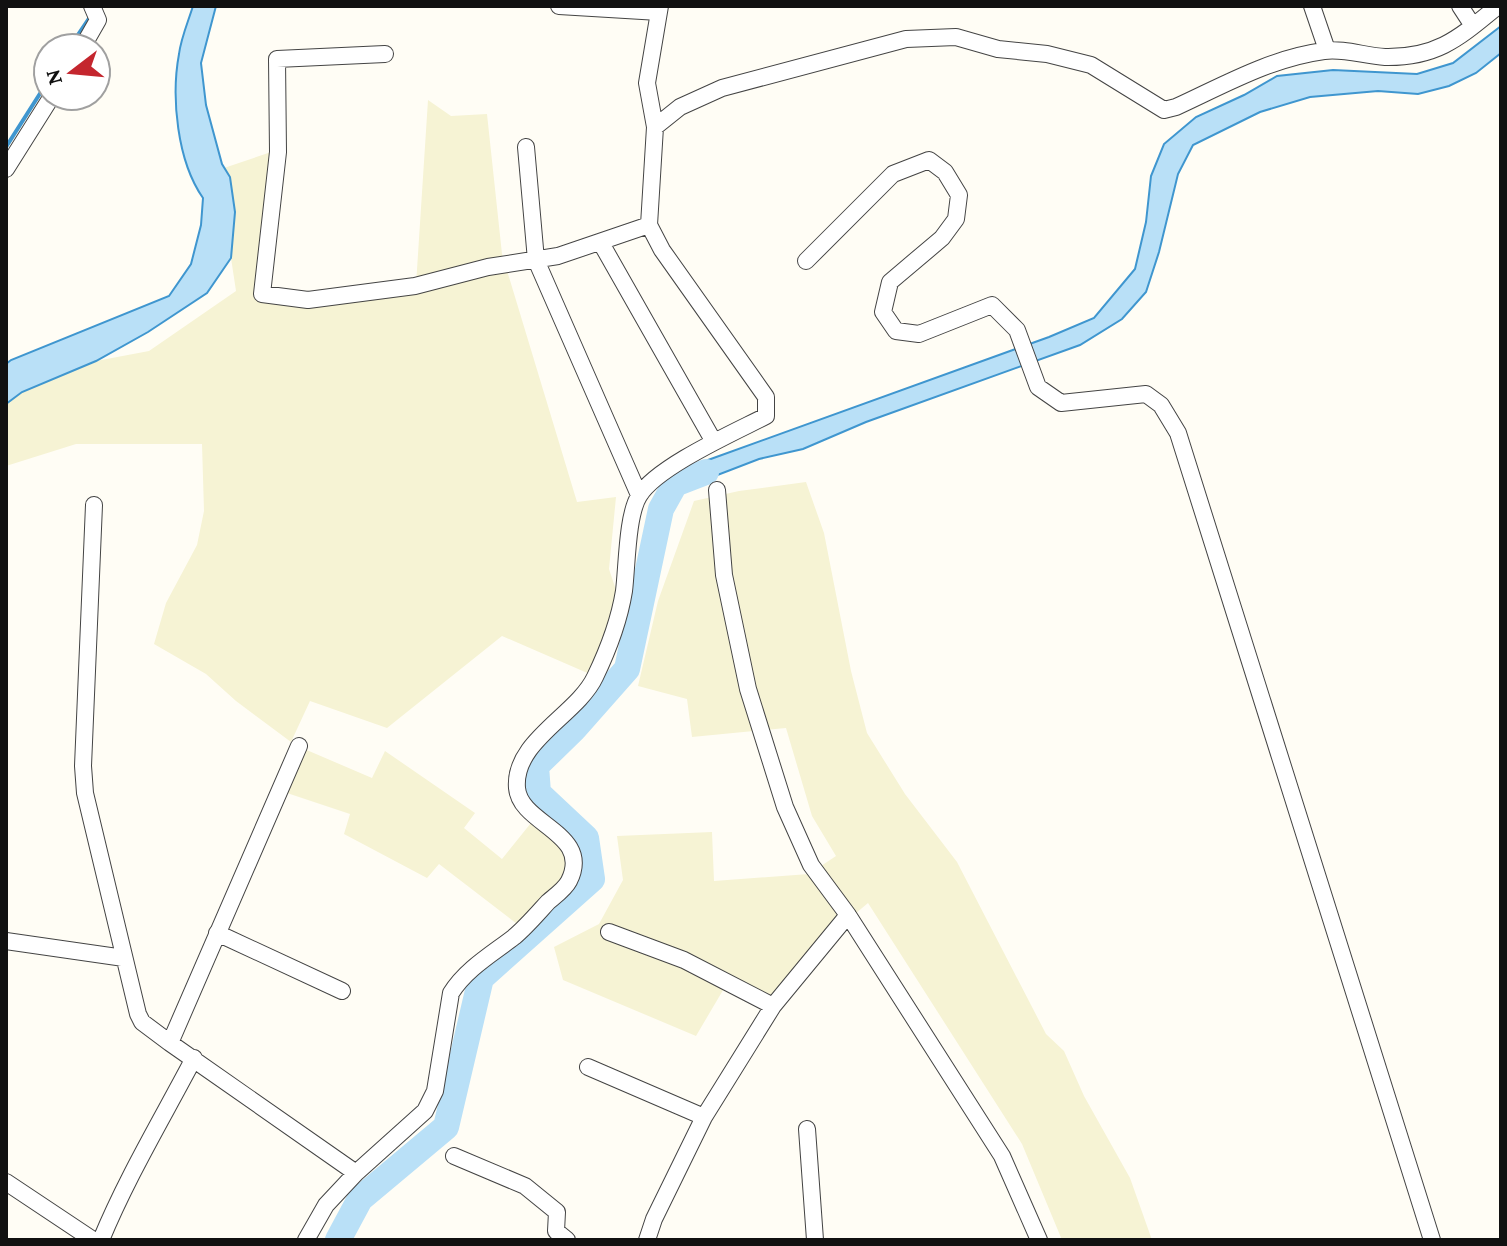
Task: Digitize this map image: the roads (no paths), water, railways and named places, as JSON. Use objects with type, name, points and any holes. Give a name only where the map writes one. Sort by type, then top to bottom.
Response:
[{"type":"street","points":[[91,32],[98,20],[92,6]]},
{"type":"street","points":[[306,1240],[326,1205],[356,1173],[425,1111],[435,1091],[451,993],[460,979],[518,934],[569,882],[573,868],[571,849],[562,836],[530,812],[520,798],[517,786],[529,751],[592,685],[610,646],[623,595],[633,514],[639,495],[671,466],[766,416],[766,397],[662,250],[649,225],[655,127],[647,83],[659,9],[559,6]]},
{"type":"street","points":[[1312,6],[1327,50]]},
{"type":"street","points":[[1460,6],[1473,26]]},
{"type":"street","points":[[655,127],[680,107],[722,88],[906,39],[956,37],[998,49],[1047,54],[1091,65],[1164,110],[1274,62],[1327,50],[1385,57],[1419,55],[1455,42],[1498,6]]},
{"type":"street","points":[[385,54],[277,59],[278,152],[262,294],[308,300],[415,286],[488,267],[536,260],[601,243],[649,225]]},
{"type":"street","points":[[6,169],[42,112]]},
{"type":"street","points":[[526,147],[536,260],[639,495]]},
{"type":"street","points":[[806,261],[893,174],[929,160],[945,172],[959,195],[956,219],[942,238],[890,282],[883,312],[896,331],[919,334],[992,305],[1017,330],[1038,387],[1061,403],[1146,394],[1161,405],[1178,433],[1432,1240]]},
{"type":"street","points":[[601,243],[714,442]]},
{"type":"street","points":[[717,490],[724,575],[745,675],[785,807],[811,865],[848,915],[1002,1156],[1039,1240]]},
{"type":"street","points":[[94,505],[83,766],[85,793],[138,1014],[142,1022],[170,1043],[356,1173]]},
{"type":"street","points":[[170,1043],[299,746]]},
{"type":"street","points":[[647,1240],[654,1219],[704,1117],[773,1006],[848,915]]},
{"type":"street","points":[[609,932],[684,960],[773,1006]]},
{"type":"street","points":[[217,933],[342,991]]},
{"type":"street","points":[[6,941],[124,958]]},
{"type":"street","points":[[101,1240],[123,1187],[194,1058]]},
{"type":"street","points":[[588,1067],[704,1117]]},
{"type":"street","points":[[807,1129],[815,1240]]},
{"type":"street","points":[[454,1156],[525,1186],[557,1212],[556,1231],[567,1240]]},
{"type":"street","points":[[6,1182],[93,1240]]},
{"type":"water","points":[[193,6],[216,6],[201,63],[206,105],[222,164],[230,177],[235,212],[231,258],[207,293],[148,332],[96,361],[22,392],[6,404],[6,364],[11,360],[169,296],[191,264],[201,225],[203,198],[194,183],[182,148],[176,89],[180,48]]},
{"type":"water","points":[[1501,26],[1501,53],[1476,73],[1449,86],[1418,94],[1378,91],[1310,97],[1260,112],[1193,145],[1178,174],[1146,292],[1122,319],[1080,345],[866,422],[803,449],[759,459],[689,486],[675,484],[683,472],[708,460],[1094,318],[1135,269],[1146,222],[1151,176],[1164,144],[1196,117],[1277,76],[1333,70],[1417,74],[1453,63]]},
{"type":"waterway","points":[[80,32],[92,14]]},
{"type":"waterway","points":[[6,147],[32,106]]},
{"type":"waterway","points":[[338,1240],[360,1199],[446,1127],[481,978],[592,879],[586,838],[538,793],[536,766],[627,669],[661,509],[675,484],[706,472]]}]
